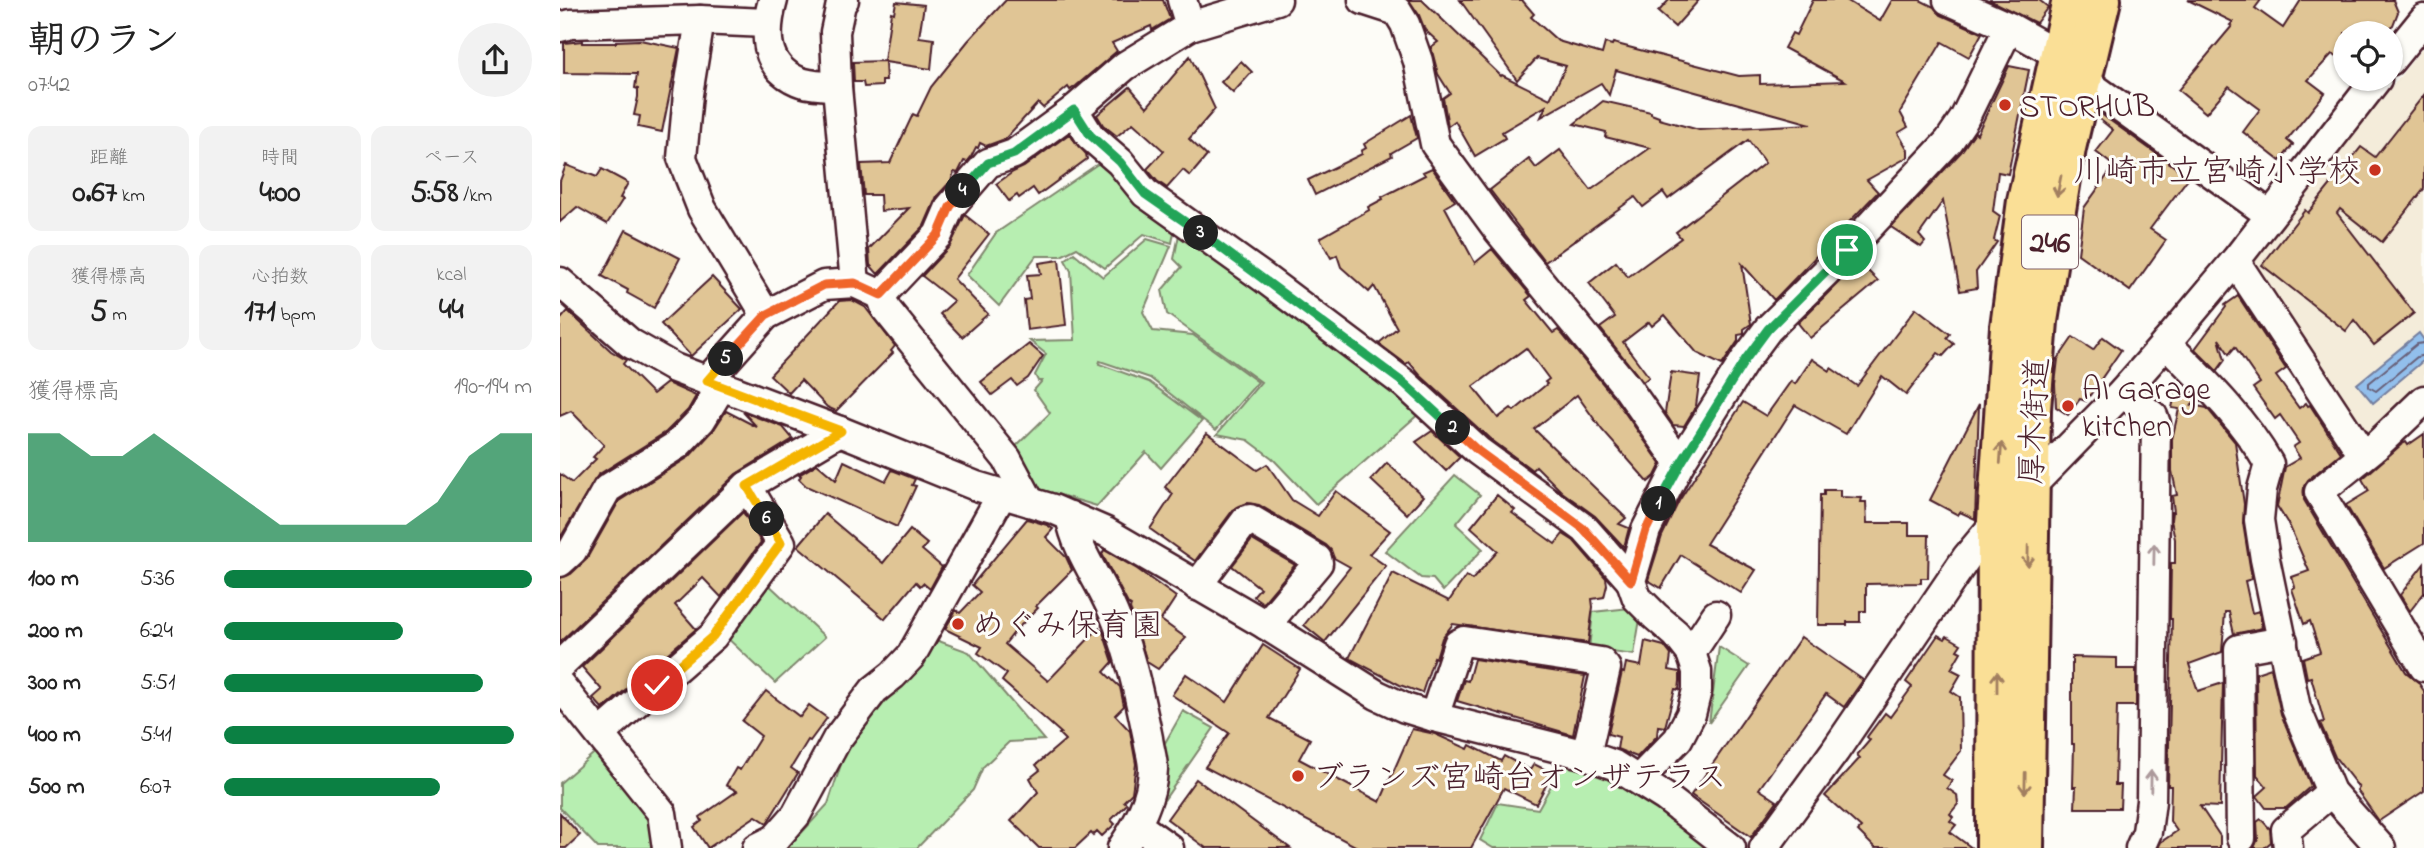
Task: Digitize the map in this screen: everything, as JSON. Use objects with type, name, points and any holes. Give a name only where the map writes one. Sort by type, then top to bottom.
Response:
[{"type":"highway","name":"厚木街道","points":[[2024,848],[2031,409],[2038,321],[2059,184],[2071,67],[2072,0]]},
{"type":"highway","name":"厚木街道","points":[[1996,848],[1997,521],[2010,327],[2027,201],[2071,67],[2101,0]]},
{"type":"street","points":[[844,0],[835,32],[837,87],[855,283]]},
{"type":"street","points":[[881,295],[938,235],[950,207],[988,163],[1014,154],[1074,110],[1186,13],[1277,0]]},
{"type":"street","points":[[1363,0],[1397,11],[1405,24],[1418,61],[1435,144],[1498,230],[1626,386],[1681,463]]},
{"type":"street","points":[[1948,0],[2009,27],[2071,67],[2270,215]]},
{"type":"street","points":[[560,27],[571,24],[700,20],[769,11],[769,50],[781,71],[800,82],[837,87]]},
{"type":"street","points":[[2403,45],[2424,19]]},
{"type":"street","points":[[700,20],[688,94],[682,158],[702,209],[766,315]]},
{"type":"street","points":[[1631,581],[1646,530],[1681,463],[1745,360],[1768,329],[1834,264],[1949,141],[1964,119],[2009,27]]},
{"type":"street","points":[[1764,848],[1835,751],[1967,557],[1997,521],[2123,392],[2166,343],[2235,261],[2368,91]]},
{"type":"street","points":[[1074,110],[1090,135],[1120,162],[1145,194],[1264,278],[1405,384],[1478,451],[1584,529],[1631,581],[1637,598],[1676,634],[1691,653],[1698,671],[1691,714],[1678,739],[1639,779]]},
{"type":"street","points":[[2235,261],[2363,455]]},
{"type":"street","points":[[560,282],[631,343],[674,368],[976,486],[1070,516],[1106,533],[1266,625],[1377,695],[1434,717],[1586,755],[1614,765],[1639,779],[1731,848]]},
{"type":"street","points":[[560,562],[572,551],[607,489],[677,445],[701,420],[714,384],[766,315],[824,285],[855,283],[881,295],[886,309],[1007,459],[1030,502]]},
{"type":"street","points":[[2166,343],[2227,404],[2253,436],[2269,464],[2259,520],[2296,708],[2331,792],[2381,848]]},
{"type":"street","points":[[2123,392],[2153,416],[2156,424],[2151,801],[2147,832],[2140,848]]},
{"type":"street","points":[[2424,400],[2319,492],[2424,667]]},
{"type":"street","points":[[560,665],[747,486],[841,431]]},
{"type":"street","points":[[600,734],[713,636],[781,543],[747,486]]},
{"type":"street","points":[[757,848],[775,839],[796,815],[836,739],[874,690],[911,656],[1003,494]]},
{"type":"street","points":[[1070,516],[1073,534],[1112,612],[1125,647],[1144,716],[1153,768],[1149,796],[1129,836],[1169,848]]},
{"type":"street","points":[[1197,586],[1246,520],[1250,519],[1317,559],[1318,563],[1266,625]]},
{"type":"street","points":[[1691,653],[1716,615]]},
{"type":"street","points":[[2241,838],[2239,649],[2283,641]]},
{"type":"street","points":[[1434,717],[1458,644],[1464,642],[1601,662],[1606,668],[1586,755]]},
{"type":"street","points":[[560,685],[662,813],[667,848]]},
{"type":"street","points":[[2288,848],[2286,830],[2331,792]]},
{"type":"shaded area","name":"川崎市立宮崎小学校","points":[[2424,46],[2424,391],[2370,436],[2361,435],[2250,266],[2388,91],[2403,91],[2403,73]]},
{"type":"green space","points":[[1108,157],[1176,222],[1172,243],[1144,234],[1105,268],[1077,248],[1061,256],[1036,256],[999,306],[967,275],[996,233]]},
{"type":"green space","points":[[1182,220],[1421,412],[1316,504],[1272,458],[1248,440],[1217,434],[1261,382],[1167,314],[1162,290],[1182,267],[1174,259]]},
{"type":"green space","points":[[1147,239],[1171,246],[1143,312],[1153,331],[1193,335],[1258,382],[1216,430],[1150,378],[1100,361],[1099,364],[1149,382],[1202,421],[1161,468],[1146,452],[1097,506],[1033,487],[1012,450],[1050,413],[1034,390],[1042,381],[1038,381],[1035,375],[1046,354],[1030,341],[1075,340],[1071,271],[1065,260],[1074,253],[1103,277]]},
{"type":"green space","points":[[1455,475],[1480,495],[1456,524],[1483,549],[1443,591],[1433,579],[1421,578],[1385,551]]},
{"type":"green space","points":[[765,581],[825,637],[775,683],[724,635]]},
{"type":"green space","points":[[1630,608],[1640,619],[1634,655],[1589,649],[1593,612]]},
{"type":"green space","points":[[936,640],[969,652],[1044,740],[1009,742],[983,767],[973,790],[917,848],[776,848],[797,838],[828,804],[846,749]]},
{"type":"green space","points":[[1719,647],[1749,666],[1709,723]]},
{"type":"green space","points":[[1183,711],[1214,728],[1160,806],[1157,794],[1162,748]]},
{"type":"green space","points":[[601,747],[656,817],[657,848],[598,848],[560,808],[560,783]]},
{"type":"green space","points":[[1562,766],[1587,767],[1622,783],[1710,848],[1493,848],[1480,840],[1498,803],[1538,809]]},
{"type":"water","points":[[2419,333],[2424,340],[2424,360],[2373,403],[2357,384]]},
{"type":"building","points":[[1006,0],[1163,0],[1170,19],[1152,30],[1151,26],[1112,43],[1117,51],[1076,86],[1070,90],[1068,87],[1043,108],[1038,103],[1005,139],[986,146],[980,143],[937,196],[924,226],[878,274],[870,265],[869,249],[909,208],[881,211],[880,195],[864,195],[861,164],[890,163],[913,114],[917,116],[931,87]]},
{"type":"building","points":[[1409,0],[1422,0],[1501,76],[1550,99],[1566,66],[1537,58],[1517,80],[1460,0],[1522,0],[1534,14],[1531,17],[1558,41],[1602,54],[1605,43],[1613,43],[1739,76],[1760,75],[1760,84],[1845,81],[1784,48],[1792,33],[1796,35],[1813,0],[1846,0],[1880,21],[1892,0],[1920,0],[1934,7],[1941,15],[1982,33],[1969,57],[1942,42],[1900,112],[1908,127],[1898,133],[1908,150],[1908,157],[1867,180],[1878,192],[1774,300],[1742,264],[1751,324],[1744,329],[1744,334],[1738,335],[1738,341],[1722,365],[1697,353],[1665,315],[1652,326],[1649,322],[1623,342],[1649,377],[1643,382],[1600,328],[1615,317],[1589,283],[1616,262],[1628,277],[1681,238],[1676,232],[1765,163],[1748,140],[1668,199],[1663,192],[1643,207],[1635,197],[1545,262],[1490,190],[1529,159],[1536,168],[1560,150],[1591,190],[1650,148],[1605,137],[1606,132],[1574,124],[1603,101],[1651,112],[1659,119],[1699,130],[1811,124],[1616,70],[1609,95],[1601,83],[1541,117],[1546,106],[1502,132],[1505,138],[1475,156],[1455,121],[1448,126],[1443,98],[1450,93],[1438,74],[1431,47],[1438,42],[1425,30]]},
{"type":"building","points":[[1669,0],[1699,0],[1675,27],[1658,12]]},
{"type":"building","points":[[1989,0],[2039,0],[2048,7],[2036,23]]},
{"type":"building","points":[[2188,0],[2261,0],[2255,8],[2283,28],[2301,0],[2393,0],[2398,12],[2395,21],[2333,21],[2333,55],[2308,80],[2325,93],[2287,140],[2293,145],[2280,161],[2243,132],[2260,109],[2229,86],[2206,113],[2178,90],[2233,22]]},
{"type":"building","points":[[896,2],[924,5],[919,37],[934,39],[931,69],[885,62],[886,81],[882,81],[882,86],[864,87],[863,82],[854,82],[853,62],[884,61],[891,12],[894,13]]},
{"type":"building","points":[[640,40],[679,48],[662,132],[638,127],[640,116],[634,115],[638,97],[638,89],[635,88],[637,74],[564,73],[564,43]]},
{"type":"building","points":[[1190,56],[1215,109],[1189,139],[1207,156],[1190,176],[1183,170],[1167,188],[1147,169],[1164,151],[1133,123],[1117,136],[1103,125],[1097,115],[1130,87],[1147,107]]},
{"type":"building","points":[[1241,61],[1252,72],[1233,93],[1221,82]]},
{"type":"building","points":[[2009,66],[2029,70],[2008,174],[1998,172],[1993,211],[2000,216],[1994,240],[1997,242],[1976,272],[1977,288],[1960,291],[1943,201],[1919,235],[1925,242],[1921,247],[1891,227],[1961,152],[1975,132],[1977,134]]},
{"type":"building","points":[[2424,95],[2424,189],[2382,242],[2340,209],[2337,213],[2414,313],[2374,345],[2354,320],[2346,331],[2262,265],[2305,210],[2308,213],[2361,147],[2375,157]]},
{"type":"building","points":[[2101,114],[2189,177],[2150,229],[2166,240],[2130,291],[2078,254],[2084,208],[2114,166],[2096,152],[2113,130],[2098,118]]},
{"type":"building","points":[[1411,115],[1417,138],[1391,153],[1392,156],[1315,195],[1308,180],[1362,154],[1361,151],[1366,148],[1364,144]]},
{"type":"building","points":[[1069,134],[1086,154],[1087,159],[1038,195],[1033,188],[1019,198],[1017,195],[1009,201],[996,184]]},
{"type":"building","points":[[566,165],[597,177],[602,169],[628,183],[620,198],[623,199],[607,224],[577,207],[560,222],[560,181]]},
{"type":"building","points":[[1432,168],[1455,201],[1445,207],[1475,263],[1492,249],[1531,296],[1526,300],[1553,333],[1558,330],[1563,335],[1613,396],[1661,464],[1655,476],[1648,482],[1602,430],[1577,395],[1534,429],[1626,518],[1619,524],[1629,528],[1624,547],[1595,516],[1562,492],[1536,466],[1532,470],[1489,438],[1409,362],[1406,364],[1379,343],[1397,328],[1374,286],[1369,292],[1341,267],[1337,255],[1331,258],[1320,238],[1369,210],[1368,207],[1383,199],[1382,197],[1425,175],[1423,172]],"holes":[[[1526,348],[1549,379],[1545,382],[1547,384],[1514,411],[1511,408],[1498,418],[1473,387]]]},
{"type":"building","points":[[965,215],[989,234],[954,279],[988,314],[962,337],[940,314],[954,301],[922,276],[950,246]]},
{"type":"building","points":[[626,230],[680,258],[654,308],[602,276]]},
{"type":"building","points":[[1059,260],[1066,325],[1027,330],[1024,300],[1030,299],[1027,275],[1041,274],[1039,263]]},
{"type":"building","points":[[1859,262],[1878,281],[1810,338],[1798,323]]},
{"type":"building","points":[[712,277],[742,309],[691,356],[661,324]]},
{"type":"building","points":[[2238,296],[2286,369],[2276,376],[2299,408],[2306,403],[2310,405],[2341,453],[2308,480],[2304,486],[2304,500],[2406,672],[2424,691],[2424,791],[2379,821],[2357,790],[2359,788],[2335,757],[2320,723],[2324,722],[2311,677],[2307,678],[2303,658],[2320,652],[2310,621],[2304,624],[2292,589],[2295,587],[2292,577],[2309,571],[2290,527],[2277,506],[2285,467],[2300,458],[2293,447],[2299,443],[2280,415],[2275,419],[2253,388],[2260,383],[2235,347],[2229,354],[2219,339],[2225,360],[2217,371],[2195,349],[2225,305]]},
{"type":"building","points":[[852,300],[865,307],[895,346],[891,351],[893,353],[836,411],[827,407],[801,380],[789,393],[770,375],[839,301]]},
{"type":"building","points":[[1916,308],[1950,334],[1947,338],[1954,344],[1943,356],[1938,353],[1906,395],[1882,376],[1846,434],[1795,405],[1706,544],[1756,570],[1741,593],[1681,555],[1661,588],[1648,580],[1662,536],[1679,501],[1743,402],[1766,416],[1791,381],[1795,384],[1812,359],[1857,386]]},
{"type":"building","points":[[568,311],[611,351],[626,360],[623,364],[653,394],[667,383],[696,396],[688,410],[666,432],[598,475],[560,538],[560,474],[572,483],[596,459],[593,457],[604,445],[571,411],[560,416],[560,320]]},
{"type":"building","points":[[2073,337],[2093,350],[2103,337],[2121,350],[2086,401],[2080,399],[2068,415],[2056,407],[2055,384],[2058,359]]},
{"type":"building","points":[[1029,344],[1043,356],[1028,378],[1017,386],[1012,380],[992,395],[981,382]]},
{"type":"building","points":[[1671,372],[1700,376],[1696,406],[1684,426],[1673,425],[1665,413]]},
{"type":"building","points":[[2176,390],[2192,393],[2197,398],[2192,405],[2207,408],[2235,442],[2252,579],[2245,581],[2252,613],[2259,611],[2262,628],[2234,634],[2229,612],[2225,612],[2222,652],[2189,664],[2198,691],[2223,683],[2220,807],[2200,806],[2220,836],[2220,848],[2158,848],[2161,842],[2177,831],[2170,821],[2171,786],[2168,786],[2171,563],[2175,563],[2175,539],[2171,520],[2174,512],[2172,496],[2177,495],[2172,471],[2172,439],[2179,409],[2172,408]]},
{"type":"building","points":[[1979,404],[1975,519],[1960,512],[1958,515],[1930,500]]},
{"type":"building","points":[[726,411],[757,427],[743,412],[783,427],[793,439],[736,474],[560,642],[560,578],[571,574],[586,560],[619,501],[689,457],[713,431]]},
{"type":"building","points":[[1432,431],[1460,457],[1446,471],[1416,442]]},
{"type":"building","points":[[1207,433],[1257,470],[1267,464],[1292,500],[1318,516],[1336,491],[1390,531],[1369,554],[1386,566],[1325,642],[1304,625],[1350,567],[1334,558],[1326,545],[1259,505],[1247,503],[1233,510],[1195,561],[1150,529],[1173,494],[1165,487]]},
{"type":"building","points":[[2424,434],[2424,543],[2384,568],[2346,505],[2369,491],[2362,479],[2402,444],[2406,442],[2408,445]]},
{"type":"building","points":[[844,461],[886,481],[892,470],[915,479],[912,485],[916,486],[897,527],[806,486],[799,479],[799,475],[817,464],[836,480]]},
{"type":"building","points":[[1387,463],[1423,496],[1407,514],[1371,480]]},
{"type":"building","points":[[1824,490],[1840,490],[1840,497],[1862,498],[1861,502],[1866,502],[1867,523],[1909,523],[1909,535],[1929,535],[1928,578],[1921,578],[1921,583],[1866,584],[1866,611],[1860,611],[1860,622],[1847,622],[1847,625],[1818,625],[1820,495],[1824,495]]},
{"type":"building","points":[[1497,495],[1515,510],[1512,513],[1555,544],[1563,534],[1574,541],[1606,578],[1604,597],[1592,599],[1588,643],[1453,624],[1442,638],[1422,693],[1400,685],[1349,658],[1393,573],[1449,601],[1466,576],[1472,580],[1498,551],[1471,527]]},
{"type":"building","points":[[743,512],[761,542],[721,597],[703,578],[675,605],[696,629],[603,709],[593,698],[602,690],[582,667]]},
{"type":"building","points":[[825,514],[883,563],[910,530],[927,544],[922,550],[942,567],[930,589],[923,583],[920,586],[916,582],[885,619],[798,546]]},
{"type":"building","points":[[1027,519],[1053,529],[1046,537],[1066,557],[1072,570],[1036,606],[1038,608],[1005,644],[1048,681],[1099,628],[1103,632],[1113,662],[1104,672],[1120,687],[1124,706],[1115,715],[1130,731],[1136,764],[1132,793],[1124,801],[1127,804],[1111,820],[1115,824],[1102,836],[1097,831],[1093,835],[1091,833],[1075,848],[1039,848],[1011,821],[1038,792],[1030,778],[1040,770],[1036,765],[1065,740],[1059,734],[1061,733],[1002,681],[1007,674],[978,653],[982,647],[945,629],[956,610],[960,613],[980,592],[972,585]]},
{"type":"building","points":[[1252,540],[1295,565],[1263,603],[1253,596],[1260,588],[1232,566]]},
{"type":"building","points":[[1104,550],[1137,569],[1176,597],[1161,620],[1186,638],[1158,669],[1147,662],[1131,606],[1102,554]]},
{"type":"building","points":[[2424,564],[2424,593],[2410,611],[2400,595]]},
{"type":"building","points":[[1938,635],[1945,639],[1947,636],[1961,644],[1957,650],[1961,652],[1951,669],[1961,674],[1951,691],[1960,697],[1961,751],[1943,775],[1952,781],[1947,788],[1957,795],[1958,804],[1950,814],[1953,817],[1950,821],[1956,825],[1950,832],[1972,848],[1875,848],[1858,831],[1861,828],[1825,796],[1860,758],[1857,755],[1870,740],[1867,737],[1885,713],[1890,717],[1912,687],[1906,682]]},
{"type":"building","points":[[1801,637],[1863,680],[1844,707],[1826,694],[1759,789],[1777,801],[1751,837],[1691,795]]},
{"type":"building","points":[[1645,641],[1664,646],[1671,655],[1669,670],[1680,672],[1680,681],[1679,690],[1675,689],[1665,727],[1658,726],[1657,736],[1637,757],[1617,749],[1619,737],[1608,734],[1622,672],[1624,673],[1626,663],[1641,666]]},
{"type":"building","points":[[1263,645],[1300,669],[1269,718],[1310,739],[1299,759],[1380,802],[1412,729],[1435,734],[1468,749],[1470,745],[1501,761],[1504,756],[1530,770],[1534,764],[1548,771],[1547,774],[1551,776],[1536,804],[1504,788],[1471,848],[1359,848],[1205,767],[1229,733],[1172,695],[1186,674],[1227,702]]},
{"type":"building","points":[[2072,657],[2117,658],[2117,669],[2136,669],[2136,706],[2117,706],[2115,785],[2121,785],[2120,808],[2075,808]]},
{"type":"building","points":[[1474,659],[1585,676],[1573,735],[1457,701],[1464,680],[1468,681]]},
{"type":"building","points":[[2271,668],[2281,714],[2311,786],[2286,808],[2266,808],[2257,796],[2267,787],[2257,775],[2256,673]]},
{"type":"building","points":[[766,691],[800,717],[809,705],[827,718],[810,741],[808,740],[791,768],[798,773],[767,823],[756,816],[708,848],[694,827],[702,821],[700,817],[737,791],[726,785],[736,768],[740,770],[761,736],[742,721]]},
{"type":"building","name":"ブランズ宮崎台オンザテラス","points":[[1196,779],[1290,848],[1206,848],[1167,819]]},
{"type":"building","points":[[560,813],[580,835],[566,848],[560,848]]},
{"type":"building","points":[[2261,819],[2270,829],[2271,842],[2264,848],[2254,848],[2258,839],[2257,822]]},
{"type":"place","name":"STORHUB","points":[[2005,105]]},
{"type":"place","name":"川崎市立宮崎小学校","points":[[2375,170]]},
{"type":"place","name":"AI Garage kitchen","points":[[2068,406]]},
{"type":"place","name":"めぐみ保育園","points":[[958,624]]},
{"type":"place","name":"ブランズ宮崎台オンザテラス","points":[[1298,776]]},
{"type":"route","points":[[657,685],[713,636],[781,543],[747,486],[841,431],[707,381],[766,315],[824,285],[855,283],[881,295],[938,235],[950,207],[988,163],[1014,154],[1074,110],[1090,135],[1120,162],[1145,194],[1264,278],[1405,384],[1478,451],[1584,529],[1631,581],[1646,530],[1659,504],[1681,463],[1745,360],[1768,329],[1847,250]]}]
